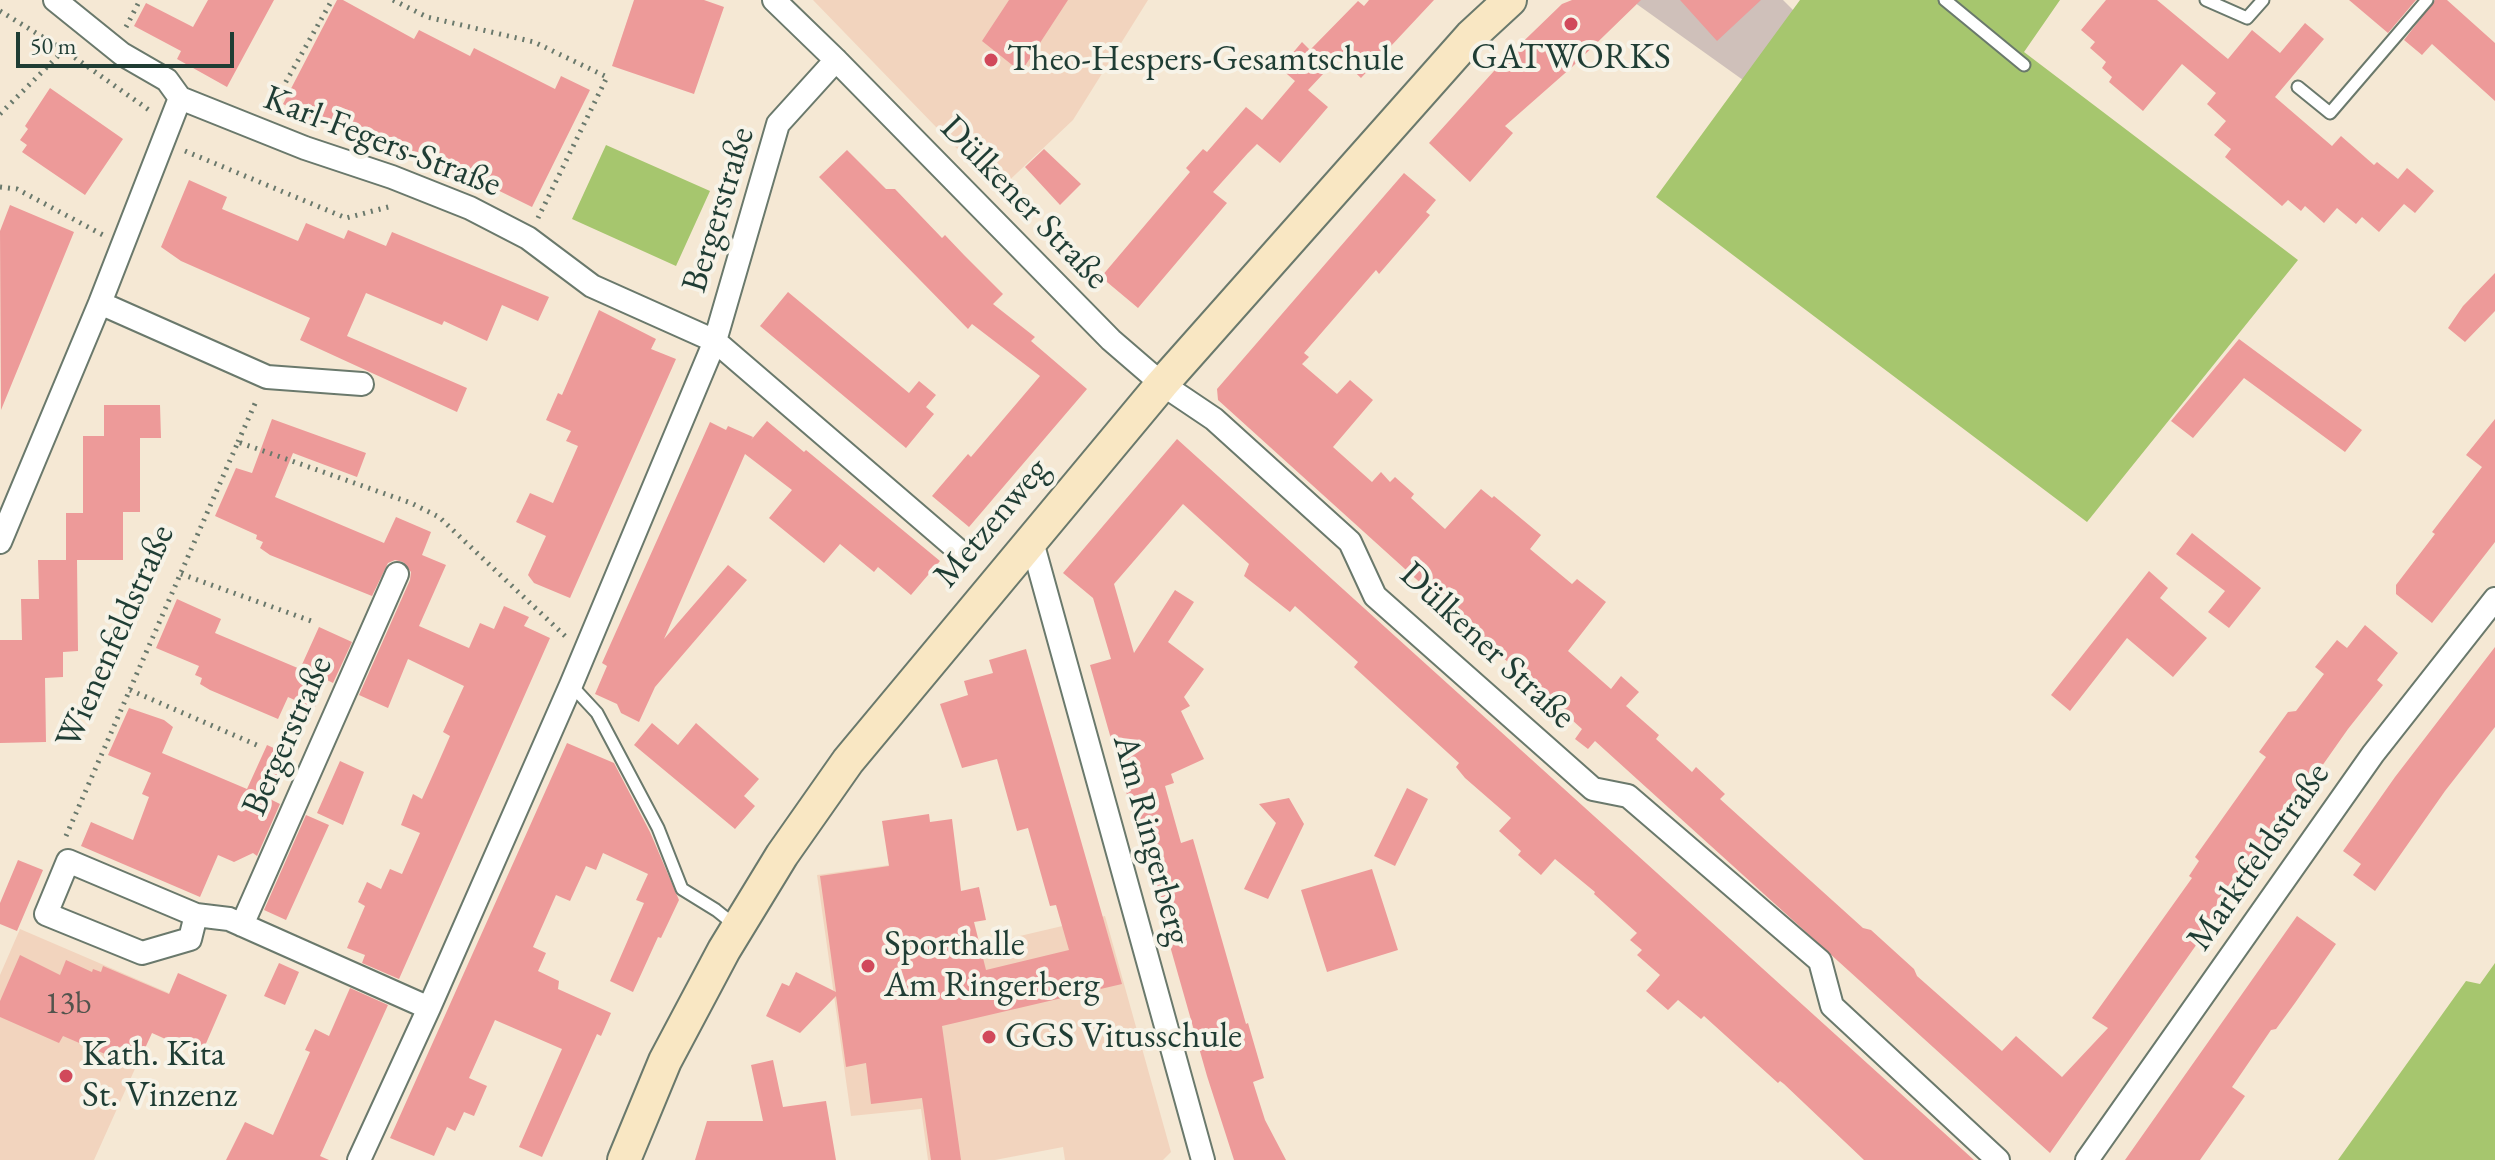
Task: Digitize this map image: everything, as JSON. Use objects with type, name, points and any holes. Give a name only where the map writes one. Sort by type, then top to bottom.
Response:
[{"type":"main road","name":"Metzenweg","points":[[624,1160],[665,1061],[737,927],[782,855],[848,761],[1162,384],[1461,47],[1510,0]]},
{"type":"street","name":"Karl-Fegers-Straße","points":[[55,0],[122,54],[167,80],[180,98],[470,208],[528,238],[592,286],[715,341]]},
{"type":"street","points":[[774,0],[836,60]]},
{"type":"street","name":"Bergerstraße","points":[[359,1160],[571,685],[715,341],[778,124],[836,60]]},
{"type":"street","name":"Dülkener Straße","points":[[836,60],[1111,340],[1162,384],[1214,419],[1350,542],[1375,596],[1593,789],[1628,796],[1820,961],[1832,1006],[1998,1160]]},
{"type":"street","points":[[0,542],[100,303],[180,98]]},
{"type":"street","points":[[100,303],[267,377],[362,384]]},
{"type":"street","name":"Bergerstraße","points":[[715,341],[958,550]]},
{"type":"street","name":"Am Ringerberg","points":[[1031,538],[1203,1160]]},
{"type":"street","name":"Bergerstraße","points":[[242,925],[397,574]]},
{"type":"street","name":"Marktfeldstraße","points":[[2087,1160],[2373,754],[2495,599]]},
{"type":"street","points":[[196,915],[190,939],[142,953],[46,914],[68,861],[196,915],[229,919],[429,1008]]},
{"type":"lane","points":[[1945,0],[2024,65]]},
{"type":"lane","points":[[2206,0],[2247,18],[2263,0]]},
{"type":"lane","points":[[2298,87],[2330,113],[2427,0]]},
{"type":"lane","points":[[571,685],[597,713],[658,828],[682,889],[737,927]]},
{"type":"path","points":[[258,130],[332,0]]},
{"type":"path","name":"Karl-Fegers-Straße","points":[[393,0],[427,17],[534,42],[607,77],[528,238]]},
{"type":"path","points":[[0,11],[64,50],[166,133],[346,218],[434,194]]},
{"type":"path","points":[[0,114],[64,50]]},
{"type":"path","points":[[0,187],[17,189],[121,245]]},
{"type":"path","name":"Wienenfeldstraße","points":[[68,861],[66,836],[267,377]]},
{"type":"path","points":[[238,442],[411,503],[439,517],[584,654]]},
{"type":"path","points":[[181,574],[314,622]]},
{"type":"path","points":[[130,690],[259,746]]},
{"type":"shaded area","name":"Theo-Hespers-Gesamtschule","points":[[813,0],[1148,0],[1073,120],[998,191]]},
{"type":"shaded area","points":[[1631,0],[1783,0],[1794,11],[1743,80]]},
{"type":"shaded area","name":"GGS Vitusschule","points":[[890,865],[906,966],[989,954],[990,943],[1105,916],[1171,1152],[1163,1160],[1065,1160],[1063,1147],[995,1160],[928,1160],[921,1109],[851,1116],[817,875]]},
{"type":"shaded area","name":"Kath. Kita St. Vinzenz","points":[[20,929],[169,993],[94,1160],[0,1160],[0,975]]},
{"type":"green space","points":[[1800,0],[2060,0],[2024,52],[2298,260],[2087,522],[1656,197]]},
{"type":"green space","points":[[606,145],[710,191],[676,266],[572,219]]},
{"type":"green space","points":[[2495,963],[2495,1160],[2338,1160],[2466,981],[2480,984]]},
{"type":"building","points":[[208,0],[274,0],[227,87],[177,59],[181,51],[134,26],[146,3],[193,27]]},
{"type":"building","points":[[337,0],[343,0],[414,39],[419,30],[470,56],[474,48],[555,89],[561,76],[590,90],[532,207],[475,179],[473,183],[390,141],[386,148],[337,124],[333,131],[283,104]]},
{"type":"building","points":[[634,0],[704,0],[724,7],[694,94],[612,66]]},
{"type":"building","points":[[1009,0],[1068,0],[1021,72],[982,41]]},
{"type":"building","points":[[1369,0],[1434,0],[1361,78],[1339,57],[1308,90],[1328,107],[1280,163],[1257,144],[1248,153],[1213,192],[1227,203],[1138,308],[1101,277],[1190,172],[1186,168],[1203,149],[1207,152],[1246,107],[1262,120],[1295,81],[1280,68],[1302,42],[1310,50],[1358,1],[1364,6]]},
{"type":"building","points":[[1572,0],[1641,0],[1505,126],[1513,133],[1470,182],[1429,143],[1503,61],[1562,4]]},
{"type":"building","points":[[1680,0],[1761,0],[1717,41]]},
{"type":"building","points":[[2106,0],[2157,0],[2228,59],[2252,30],[2280,53],[2305,23],[2324,39],[2275,97],[2332,146],[2341,136],[2374,165],[2377,162],[2398,179],[2407,168],[2434,191],[2415,213],[2404,204],[2379,232],[2362,217],[2356,224],[2337,208],[2324,223],[2305,206],[2301,211],[2288,200],[2282,206],[2225,157],[2231,149],[2214,135],[2226,121],[2207,104],[2216,93],[2182,64],[2143,111],[2109,82],[2112,77],[2102,68],[2106,62],[2090,48],[2095,42],[2081,30]]},
{"type":"building","points":[[2349,0],[2416,0],[2388,33]]},
{"type":"building","points":[[2435,0],[2447,0],[2495,43],[2495,101],[2432,44],[2422,55],[2404,40]]},
{"type":"building","points":[[50,88],[123,139],[85,195],[22,152],[27,145],[20,140],[28,129],[25,126]]},
{"type":"building","points":[[1044,149],[1081,184],[1060,205],[1025,167]]},
{"type":"building","points":[[847,150],[886,189],[895,189],[942,238],[945,235],[1003,294],[993,304],[1035,337],[1031,341],[1087,389],[969,527],[932,496],[968,454],[971,457],[1040,376],[972,324],[968,329],[819,177]]},
{"type":"building","points":[[1404,173],[1436,200],[1426,212],[1430,215],[1379,274],[1376,270],[1304,353],[1309,357],[1302,364],[1337,394],[1350,380],[1373,400],[1333,447],[1372,482],[1381,472],[1390,482],[1395,477],[1414,494],[1411,498],[1445,529],[1481,489],[1541,535],[1530,549],[1572,584],[1577,579],[1606,602],[1568,651],[1611,689],[1621,676],[1639,692],[1626,706],[1659,735],[1656,739],[1692,772],[1696,767],[1725,794],[1720,799],[1863,928],[1871,930],[1914,969],[1917,976],[2002,1051],[2016,1036],[2062,1077],[2108,1028],[2092,1018],[2192,878],[2189,876],[2199,861],[2195,857],[2266,757],[2259,752],[2288,712],[2296,711],[2324,674],[2315,667],[2337,640],[2347,648],[2365,625],[2398,653],[2377,680],[2383,685],[2348,729],[2050,1153],[1595,741],[1588,749],[1575,739],[1582,729],[1218,400],[1217,389]]},
{"type":"building","points":[[189,180],[227,197],[222,209],[298,241],[306,223],[344,239],[348,230],[386,246],[392,232],[549,297],[538,321],[502,305],[487,341],[444,321],[442,325],[366,293],[347,336],[467,388],[457,412],[300,340],[310,318],[181,261],[161,247]]},
{"type":"building","points":[[10,205],[74,232],[1,410],[0,231]]},
{"type":"building","points":[[2495,273],[2495,311],[2465,342],[2448,328],[2463,306]]},
{"type":"building","points":[[788,292],[909,393],[919,381],[936,395],[926,407],[934,414],[906,448],[760,326]]},
{"type":"building","points":[[599,310],[656,339],[651,349],[676,359],[570,598],[534,583],[528,575],[546,536],[516,522],[530,493],[553,503],[578,446],[566,441],[571,431],[546,420],[558,393],[562,395]]},
{"type":"building","points":[[2239,339],[2362,430],[2345,452],[2244,378],[2193,438],[2171,421]]},
{"type":"building","points":[[104,405],[160,405],[161,438],[140,438],[140,512],[123,512],[123,560],[77,560],[78,651],[63,652],[63,677],[45,678],[46,742],[0,743],[0,640],[22,640],[21,599],[39,599],[38,560],[66,560],[66,513],[83,513],[83,436],[104,436]]},
{"type":"building","points":[[272,419],[366,453],[357,477],[293,453],[275,497],[384,543],[396,517],[431,532],[422,555],[446,565],[419,626],[469,648],[480,623],[494,629],[504,606],[529,617],[524,626],[550,638],[399,979],[362,963],[365,955],[347,948],[365,906],[358,902],[367,882],[381,889],[390,869],[402,874],[420,833],[401,825],[413,794],[422,799],[450,736],[443,732],[464,686],[408,659],[388,708],[359,695],[410,580],[411,572],[403,562],[395,560],[388,563],[372,596],[270,555],[260,548],[263,542],[256,539],[257,535],[215,516],[236,468],[252,473]]},
{"type":"building","points":[[2495,419],[2495,542],[2432,623],[2396,594],[2396,585],[2482,467],[2466,455]]},
{"type":"building","points":[[767,421],[940,561],[911,595],[878,567],[874,572],[840,544],[824,563],[769,518],[792,490],[745,454],[664,639],[728,565],[747,580],[655,687],[639,722],[621,713],[617,704],[595,694],[607,666],[602,663],[710,422],[753,437],[751,440]]},
{"type":"building","points":[[1177,439],[1974,1160],[1864,1160],[1784,1084],[1778,1083],[1704,1016],[1701,1019],[1678,1000],[1668,1010],[1646,991],[1660,975],[1637,955],[1642,950],[1630,940],[1637,933],[1555,859],[1541,875],[1518,855],[1521,851],[1499,831],[1511,818],[1465,778],[1456,767],[1459,763],[1354,667],[1358,662],[1295,606],[1290,612],[1244,576],[1249,564],[1183,504],[1114,584],[1134,653],[1175,590],[1194,602],[1168,642],[1204,669],[1184,697],[1190,706],[1181,711],[1204,759],[1171,774],[1174,783],[1165,786],[1181,843],[1193,839],[1264,1078],[1253,1082],[1265,1120],[1286,1160],[1234,1160],[1207,1076],[1090,665],[1111,659],[1093,598],[1063,573]]},
{"type":"building","points":[[2192,533],[2261,588],[2229,628],[2208,612],[2225,591],[2176,554]]},
{"type":"building","points":[[2149,571],[2168,588],[2160,598],[2207,638],[2173,677],[2127,638],[2070,711],[2051,695]]},
{"type":"building","points":[[177,599],[221,619],[215,633],[300,669],[319,627],[352,642],[333,683],[327,680],[314,709],[288,697],[278,719],[210,690],[200,684],[202,678],[195,675],[199,666],[156,648]]},
{"type":"building","points":[[2495,647],[2495,727],[2445,791],[2375,891],[2353,875],[2361,864],[2343,851],[2395,777]]},
{"type":"building","points":[[1026,649],[1122,984],[942,1026],[961,1160],[931,1160],[922,1098],[871,1104],[866,1063],[846,1067],[836,996],[800,1033],[766,1016],[782,983],[789,986],[796,972],[836,992],[820,876],[889,866],[882,821],[929,814],[930,822],[952,819],[961,891],[979,887],[986,920],[974,922],[986,970],[1069,950],[1056,905],[1050,906],[1028,828],[1017,831],[997,759],[962,768],[940,704],[968,695],[964,681],[993,673],[989,660]]},
{"type":"building","points":[[129,708],[164,720],[173,727],[162,753],[247,789],[267,745],[289,755],[270,799],[280,804],[257,856],[253,853],[234,862],[218,855],[200,897],[81,846],[91,822],[133,840],[149,797],[142,794],[151,773],[108,755]]},
{"type":"building","points":[[652,723],[678,745],[696,723],[759,779],[744,796],[755,806],[735,829],[634,745]]},
{"type":"building","points":[[567,743],[614,763],[650,832],[679,900],[633,992],[610,981],[644,903],[636,900],[648,874],[603,853],[596,870],[586,866],[570,901],[556,895],[533,947],[546,953],[538,971],[559,981],[558,989],[611,1013],[601,1036],[597,1034],[542,1157],[519,1147],[562,1049],[495,1020],[469,1078],[487,1086],[474,1116],[464,1112],[455,1131],[447,1127],[434,1156],[390,1138]]},
{"type":"building","points":[[340,761],[364,772],[343,825],[317,813]]},
{"type":"building","points":[[1407,788],[1428,799],[1395,866],[1374,856]]},
{"type":"building","points":[[1289,798],[1304,824],[1268,899],[1244,889],[1276,823],[1259,804]]},
{"type":"building","points":[[306,815],[329,825],[286,920],[264,910]]},
{"type":"building","points":[[18,860],[43,870],[17,931],[0,924],[0,903]]},
{"type":"building","points":[[1372,869],[1398,950],[1327,972],[1301,890]]},
{"type":"building","points":[[2297,916],[2336,944],[2232,1087],[2245,1096],[2200,1160],[2125,1160]]},
{"type":"building","points":[[20,955],[60,975],[66,960],[92,972],[93,969],[101,972],[103,966],[169,994],[178,973],[227,995],[204,1048],[184,1039],[181,1046],[152,1033],[141,1057],[117,1046],[112,1057],[63,1036],[59,1043],[0,1017],[0,1001]]},
{"type":"building","points":[[279,963],[299,972],[285,1005],[264,996]]},
{"type":"building","points":[[350,988],[388,1005],[320,1156],[329,1160],[226,1160],[245,1122],[273,1135],[310,1052],[305,1050],[315,1029],[329,1036]]},
{"type":"building","points":[[773,1060],[783,1107],[826,1101],[836,1160],[695,1160],[707,1121],[763,1121],[751,1065]]},
{"type":"place","name":"GATWORKS","points":[[1571,24]]},
{"type":"place","name":"Theo-Hespers-Gesamtschule","points":[[991,60]]},
{"type":"place","name":"Sporthalle Am Ringerberg","points":[[868,966]]},
{"type":"place","name":"GGS Vitusschule","points":[[989,1037]]},
{"type":"place","name":"Kath. Kita St. Vinzenz","points":[[66,1076]]}]
